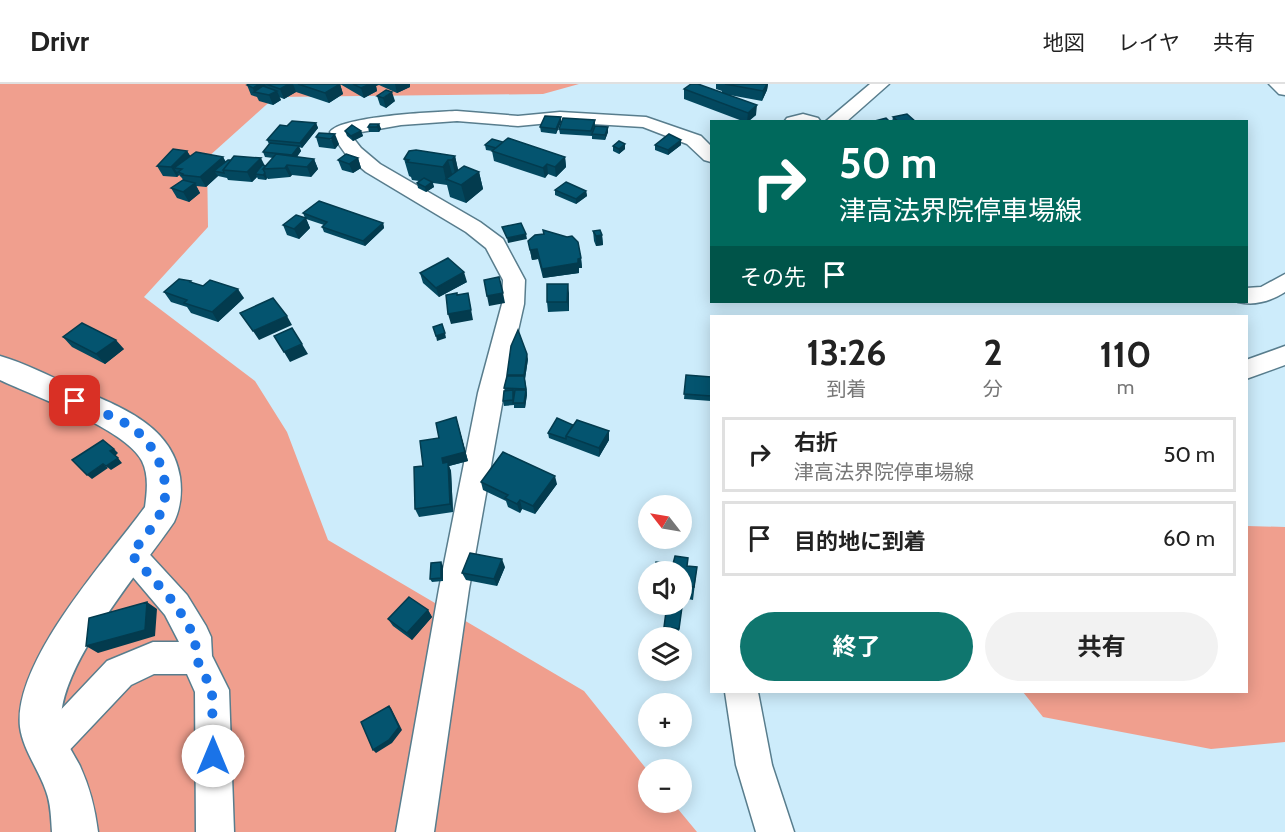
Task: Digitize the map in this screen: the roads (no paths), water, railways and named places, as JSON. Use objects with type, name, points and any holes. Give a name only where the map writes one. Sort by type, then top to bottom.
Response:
[{"type":"main road","points":[[0,366],[132,427],[156,454],[164,480],[165,494],[162,511],[90,609],[48,682],[41,707],[40,727],[71,800],[75,832]]},
{"type":"street","points":[[836,120],[881,84]]},
{"type":"street","points":[[1277,84],[1285,90]]},
{"type":"street","points":[[421,828],[454,590],[490,393],[513,304],[514,280],[495,244],[473,227],[373,168],[354,152],[339,132],[344,129],[401,120],[457,116],[518,121],[560,117],[646,122],[694,140],[710,155]]},
{"type":"street","points":[[1248,296],[1266,294],[1285,282]]},
{"type":"street","points":[[1248,369],[1285,355]]},
{"type":"street","points":[[131,554],[176,605],[195,637],[196,658],[212,690],[215,832]]},
{"type":"street","points":[[49,747],[119,673],[153,658],[196,658]]},
{"type":"street","points":[[742,693],[754,765],[774,832]]}]
